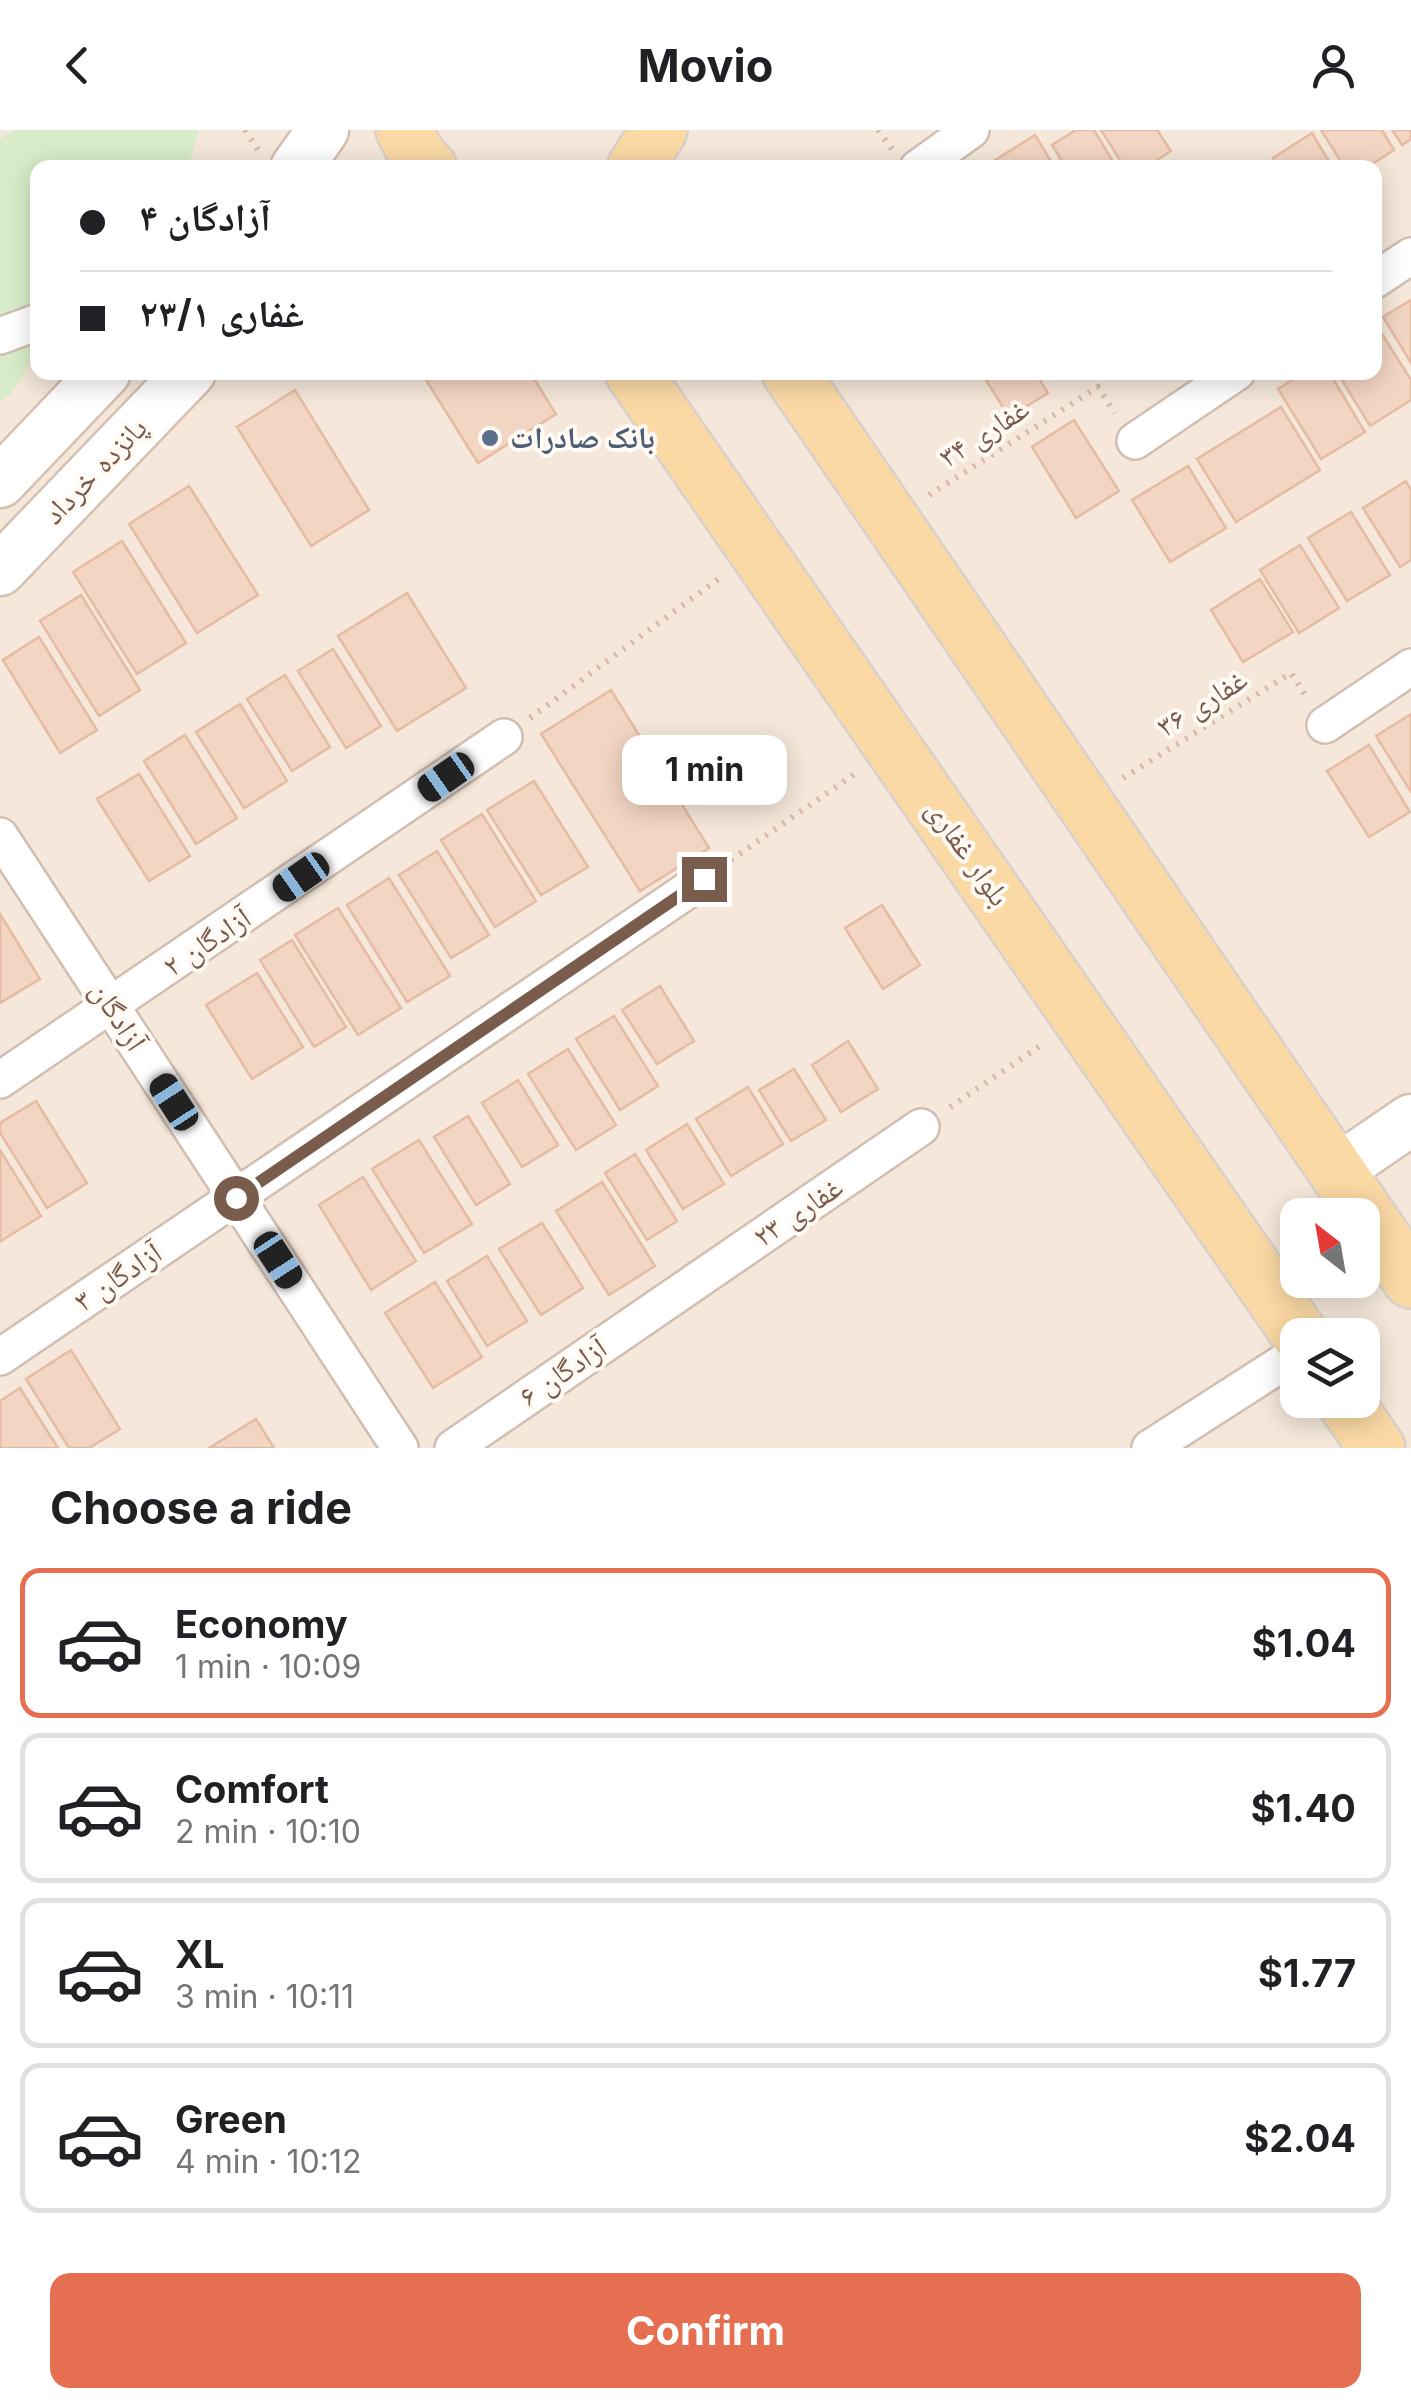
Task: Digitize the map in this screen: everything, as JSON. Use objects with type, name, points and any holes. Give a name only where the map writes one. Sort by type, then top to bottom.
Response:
[{"type":"main road","points":[[302,160],[323,130]]},
{"type":"main road","points":[[404,130],[422,160]]},
{"type":"main road","name":"پانزده خرداد","points":[[0,482],[97,380]]},
{"type":"main road","name":"پانزده خرداد","points":[[0,570],[182,380]]},
{"type":"main road","name":"بلوار غفاری","points":[[643,380],[1288,1318]]},
{"type":"main road","points":[[795,380],[1411,1280]]},
{"type":"main road","points":[[1336,1170],[1411,1120]]},
{"type":"main road","points":[[1356,1418],[1377,1448]]},
{"type":"street","points":[[929,160],[971,130]]},
{"type":"street","points":[[1382,275],[1411,256]]},
{"type":"street","points":[[0,336],[30,325]]},
{"type":"street","points":[[1135,441],[1225,380]]},
{"type":"street","points":[[1326,725],[1411,667]]},
{"type":"street","name":"آزادگان ۲","points":[[0,1080],[504,737]]},
{"type":"street","name":"آزادگان","points":[[0,836],[400,1448]]},
{"type":"street","name":"آزادگان ۳","points":[[0,1356],[704,879]]},
{"type":"street","name":"غفاری ۲۳","points":[[674,1296],[921,1128]]},
{"type":"street","name":"آزادگان ۶","points":[[452,1448],[674,1296]]},
{"type":"street","points":[[1150,1448],[1280,1365]]},
{"type":"path","name":"غفاری ۳۴","points":[[890,520],[1098,386],[1135,441]]},
{"type":"path","points":[[504,737],[758,550]]},
{"type":"path","name":"غفاری ۳۶","points":[[1084,802],[1291,673],[1326,725]]},
{"type":"path","points":[[704,879],[894,746]]},
{"type":"path","points":[[921,1128],[1082,1018]]},
{"type":"shaded area","points":[[0,130],[1411,130],[1411,1448],[0,1448]]},
{"type":"green space","points":[[14,130],[199,130],[190,160],[30,160],[30,363],[10,395],[0,401],[0,139]]},
{"type":"building","points":[[1076,130],[1094,130],[1112,160],[1061,160],[1052,145]]},
{"type":"building","points":[[1101,130],[1157,130],[1171,151],[1157,160],[1120,160]]},
{"type":"building","points":[[1321,130],[1382,130],[1394,150],[1378,160],[1340,160]]},
{"type":"building","points":[[1392,130],[1411,130],[1411,139],[1402,145]]},
{"type":"building","points":[[1312,133],[1328,160],[1274,160]]},
{"type":"building","points":[[1035,135],[1050,160],[995,160]]},
{"type":"building","points":[[1411,300],[1411,363],[1383,317]]},
{"type":"building","points":[[1382,334],[1411,380],[1411,400],[1370,426],[1342,380],[1382,380]]},
{"type":"building","name":"بانک صادرات","points":[[426,380],[535,380],[556,414],[478,463]]},
{"type":"building","points":[[986,380],[1040,380],[1048,393],[1009,417]]},
{"type":"building","points":[[1292,380],[1334,380],[1365,432],[1321,459],[1278,389]]},
{"type":"building","points":[[295,390],[369,510],[311,546],[237,427]]},
{"type":"building","points":[[1281,407],[1320,470],[1236,522],[1197,459]]},
{"type":"building","points":[[1074,420],[1119,491],[1076,518],[1032,447]]},
{"type":"building","points":[[1188,466],[1226,528],[1170,562],[1132,500]]},
{"type":"building","points":[[1406,481],[1411,490],[1411,560],[1400,567],[1363,508]]},
{"type":"building","points":[[189,486],[258,595],[197,633],[129,524]]},
{"type":"building","points":[[1351,512],[1390,575],[1347,601],[1308,538]]},
{"type":"building","points":[[122,541],[186,643],[137,674],[73,572]]},
{"type":"building","points":[[1300,545],[1339,608],[1299,633],[1260,570]]},
{"type":"building","points":[[1260,579],[1293,632],[1243,662],[1211,610]]},
{"type":"building","points":[[407,593],[466,688],[397,731],[338,636]]},
{"type":"building","points":[[81,595],[140,690],[99,716],[40,621]]},
{"type":"building","points":[[39,637],[97,730],[60,753],[3,660]]},
{"type":"building","points":[[333,649],[381,726],[346,748],[298,671]]},
{"type":"building","points":[[285,675],[330,747],[292,771],[247,699]]},
{"type":"building","points":[[611,690],[709,848],[640,891],[541,734]]},
{"type":"building","points":[[240,704],[287,781],[244,808],[196,732]]},
{"type":"building","points":[[1411,714],[1411,792],[1376,736]]},
{"type":"building","points":[[185,735],[237,818],[196,844],[144,761]]},
{"type":"building","points":[[1369,745],[1410,812],[1369,837],[1327,771]]},
{"type":"building","points":[[139,774],[190,856],[149,881],[97,799]]},
{"type":"building","points":[[534,781],[588,867],[541,895],[487,810]]},
{"type":"building","points":[[482,814],[536,901],[495,927],[441,840]]},
{"type":"building","points":[[437,851],[489,935],[451,958],[399,875]]},
{"type":"building","points":[[389,878],[450,976],[407,1002],[347,905]]},
{"type":"building","points":[[882,905],[920,965],[883,989],[845,928]]},
{"type":"building","points":[[338,908],[401,1008],[358,1035],[295,935]]},
{"type":"building","points":[[0,914],[40,979],[0,1003]]},
{"type":"building","points":[[292,940],[346,1027],[314,1047],[260,960]]},
{"type":"building","points":[[257,973],[303,1047],[252,1079],[206,1005]]},
{"type":"building","points":[[660,986],[694,1041],[657,1064],[622,1010]]},
{"type":"building","points":[[614,1016],[658,1086],[620,1110],[576,1039]]},
{"type":"building","points":[[848,1041],[878,1089],[841,1112],[812,1065]]},
{"type":"building","points":[[568,1049],[616,1125],[576,1150],[528,1074]]},
{"type":"building","points":[[794,1069],[826,1120],[791,1141],[759,1090]]},
{"type":"building","points":[[518,1080],[558,1145],[522,1167],[482,1103]]},
{"type":"building","points":[[748,1087],[783,1144],[731,1176],[696,1119]]},
{"type":"building","points":[[36,1101],[87,1183],[47,1208],[0,1133],[0,1123]]},
{"type":"building","points":[[468,1116],[510,1184],[476,1205],[434,1137]]},
{"type":"building","points":[[687,1124],[724,1184],[683,1209],[646,1150]]},
{"type":"building","points":[[419,1140],[472,1224],[424,1253],[372,1169]]},
{"type":"building","points":[[0,1150],[41,1216],[1,1241],[0,1239]]},
{"type":"building","points":[[635,1154],[677,1221],[647,1240],[605,1173]]},
{"type":"building","points":[[363,1177],[416,1261],[371,1290],[319,1205]]},
{"type":"building","points":[[602,1182],[655,1266],[609,1295],[556,1211]]},
{"type":"building","points":[[542,1223],[583,1288],[541,1315],[499,1249]]},
{"type":"building","points":[[487,1256],[527,1321],[487,1346],[447,1281]]},
{"type":"building","points":[[435,1282],[482,1357],[433,1388],[385,1313]]},
{"type":"building","points":[[71,1350],[120,1429],[89,1448],[69,1448],[26,1379]]},
{"type":"building","points":[[20,1388],[58,1448],[0,1448],[0,1401]]},
{"type":"building","points":[[256,1419],[274,1448],[209,1448]]},
{"type":"place","name":"بانک صادرات","points":[[490,438]]},
{"type":"route","points":[[236,1198],[704,879]]}]
